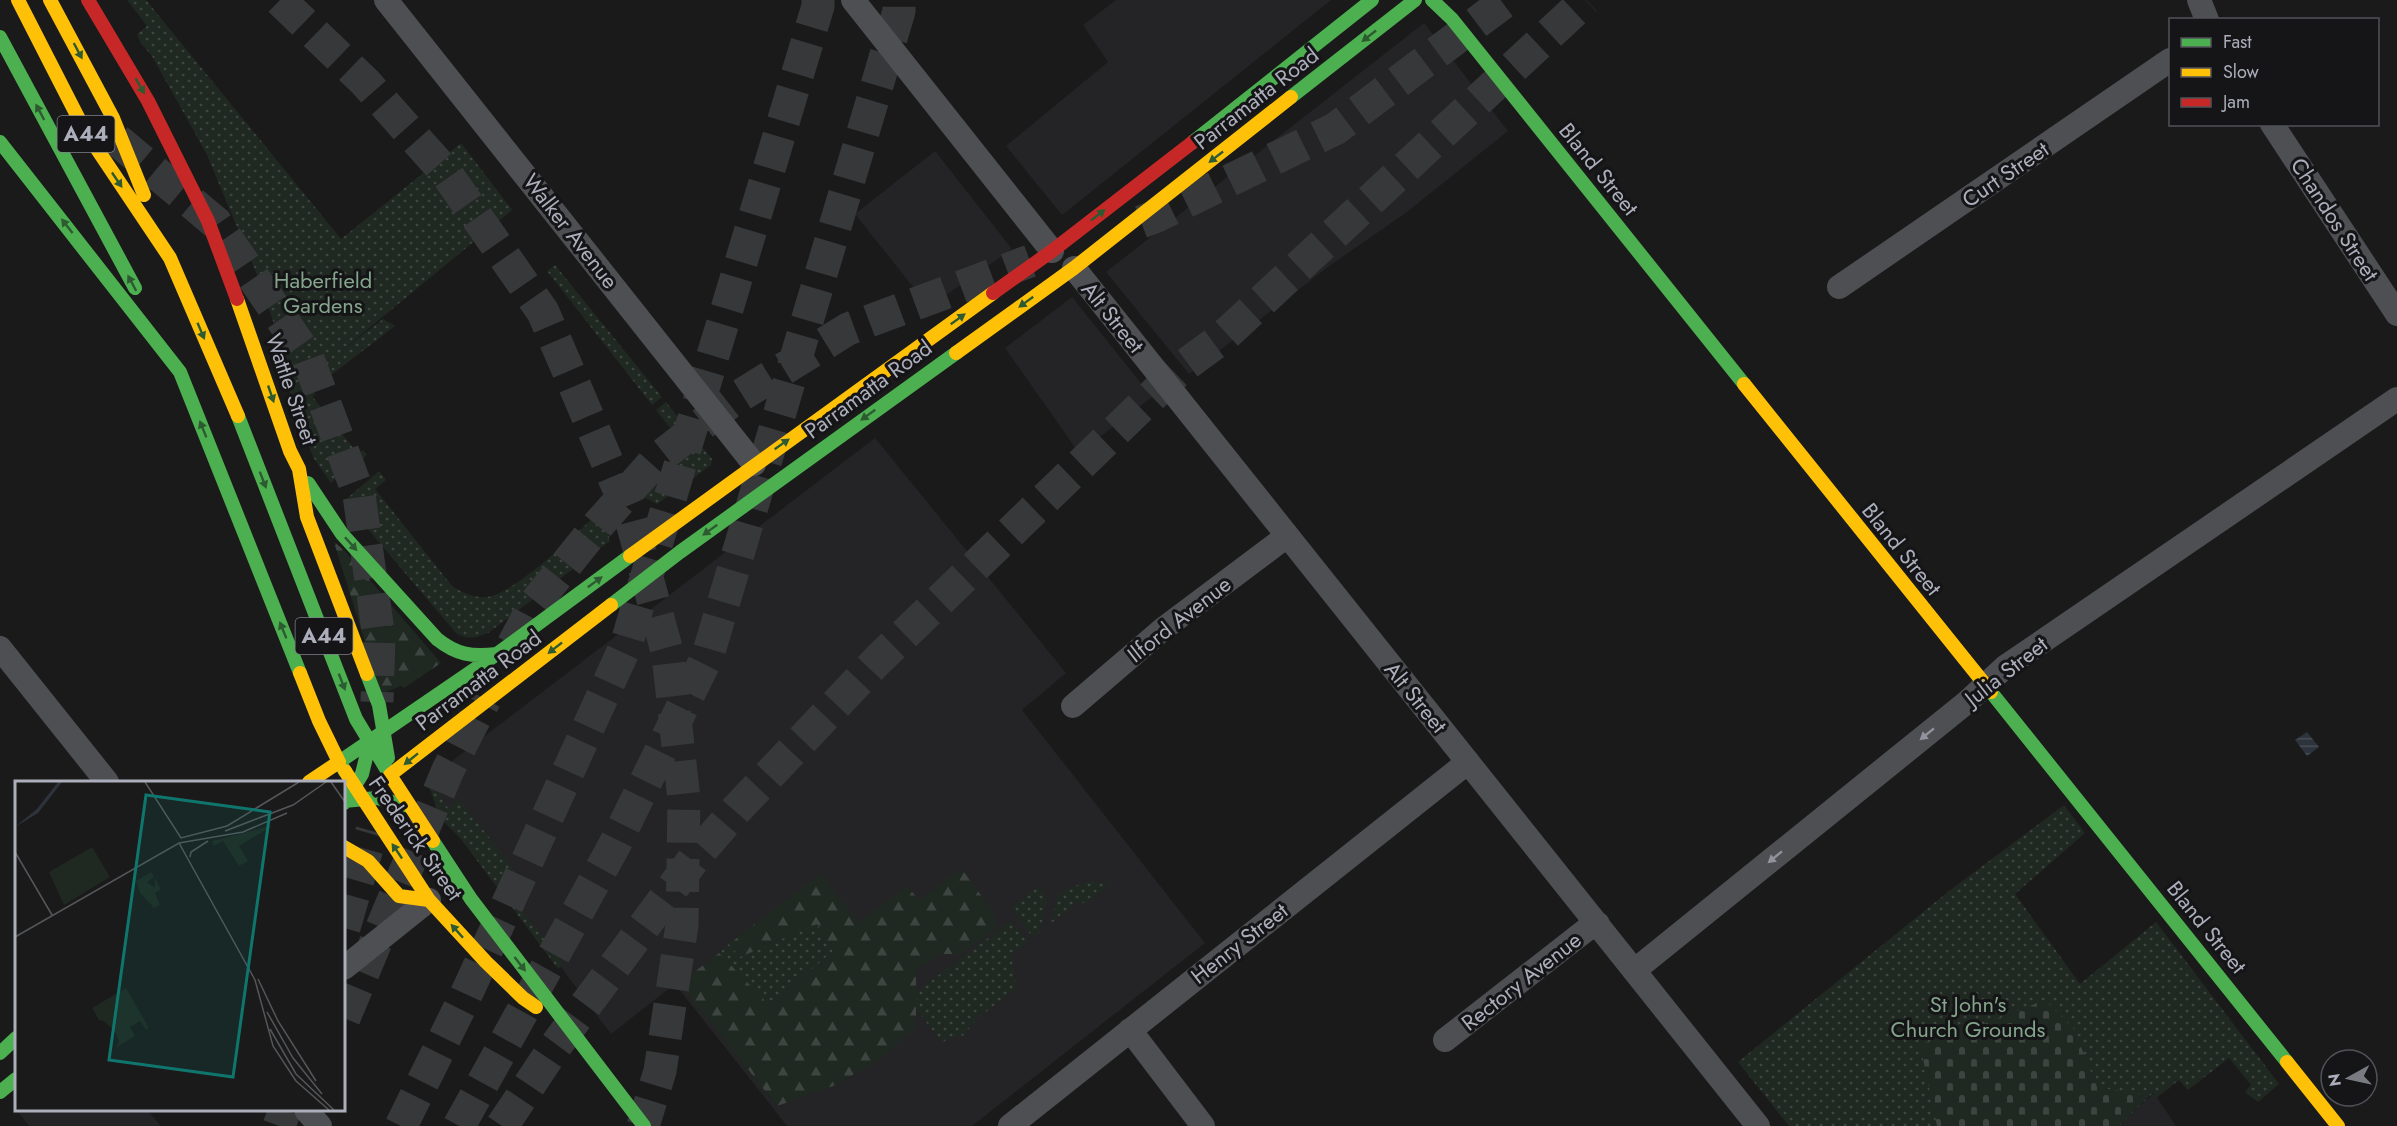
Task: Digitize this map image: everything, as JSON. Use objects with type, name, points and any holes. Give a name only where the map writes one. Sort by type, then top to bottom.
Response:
[{"type":"main road","name":"A44","points":[[18,0],[85,131],[170,258],[244,430],[357,719],[370,741]]},
{"type":"main road","points":[[50,0],[113,118],[170,258]]},
{"type":"main road","name":"Wattle Street","points":[[88,0],[148,101],[208,221],[252,339],[290,451],[299,469],[307,517],[379,705],[390,775]]},
{"type":"main road","name":"Parramatta Road","points":[[312,781],[497,654],[754,464],[1052,251],[1372,0]]},
{"type":"main road","name":"Parramatta Road","points":[[345,803],[359,792],[390,775],[680,552],[1074,268],[1415,0]]},
{"type":"main road","name":"Bland Street","points":[[1432,0],[1460,28],[2338,1126]]},
{"type":"main road","points":[[0,37],[180,372]]},
{"type":"main road","name":"A44","points":[[0,142],[180,372],[315,712],[339,762]]},
{"type":"main road","points":[[299,469],[315,497],[342,534],[437,639],[452,652],[474,657],[497,654]]},
{"type":"main road","points":[[370,741],[390,775]]},
{"type":"main road","points":[[370,741],[359,792],[409,806]]},
{"type":"main road","name":"Frederick Street","points":[[339,762],[429,900],[523,998],[570,1029]]},
{"type":"main road","name":"Frederick Street","points":[[390,775],[471,899],[644,1126]]},
{"type":"main road","points":[[345,847],[357,852],[379,870],[399,896],[429,900]]},
{"type":"main road","points":[[0,1053],[15,1039]]},
{"type":"main road","points":[[0,1092],[15,1080]]},
{"type":"street","name":"Walker Avenue","points":[[386,0],[754,464]]},
{"type":"street","points":[[853,0],[1052,251]]},
{"type":"street","points":[[2199,0],[2206,18]]},
{"type":"street","name":"Curt Street","points":[[1839,287],[2169,61]]},
{"type":"street","name":"Chandos Street","points":[[2273,126],[2397,314]]},
{"type":"street","name":"Alt Street","points":[[1074,268],[1758,1126]]},
{"type":"street","name":"Julia Street","points":[[1635,970],[1985,686],[2007,665],[2397,399]]},
{"type":"street","name":"Ilford Avenue","points":[[1073,706],[1163,629],[1279,542],[1289,538]]},
{"type":"street","points":[[0,648],[105,781]]},
{"type":"street","name":"Henry Street","points":[[1010,1126],[1468,762]]},
{"type":"street","points":[[345,967],[429,900]]},
{"type":"street","name":"Rectory Avenue","points":[[1445,1040],[1586,930],[1598,924]]},
{"type":"street","points":[[1130,1030],[1203,1126]]},
{"type":"street","points":[[307,1111],[320,1126]]},
{"type":"shaded area","points":[[1116,0],[1331,0],[1062,215],[1006,146],[1108,62],[1083,25]]},
{"type":"shaded area","points":[[1424,23],[1508,131],[1407,212],[1332,264],[1189,374],[1106,272]]},
{"type":"shaded area","points":[[935,151],[1012,249],[929,307],[855,214]]},
{"type":"shaded area","points":[[1072,297],[1152,397],[1079,453],[1005,348]]},
{"type":"shaded area","points":[[875,438],[1066,673],[1022,710],[1205,943],[972,1126],[787,1126],[675,984],[611,1034],[465,839],[431,789],[439,771]]},
{"type":"shaded area","points":[[2307,732],[2319,747],[2307,756],[2295,740]]},
{"type":"shaded area","points":[[2154,1093],[2176,1126],[2119,1126]]},
{"type":"shaded area","points":[[18,1111],[148,1111],[161,1126],[29,1126]]},
{"type":"green space","name":"Haberfield Gardens","points":[[127,0],[146,0],[341,239],[461,143],[512,210],[339,353],[383,319],[395,326],[313,389],[315,395],[312,396],[358,454],[363,450],[367,455],[331,483],[313,457],[282,372],[290,369],[255,270],[207,155],[152,56],[140,42],[137,34],[147,26]]},
{"type":"green space","points":[[555,265],[662,397],[652,405],[547,271]]},
{"type":"green space","points":[[666,402],[712,459],[711,465],[678,489],[662,467],[686,448],[656,410]]},
{"type":"green space","points":[[379,471],[386,480],[375,489],[452,586],[478,597],[499,593],[529,574],[602,510],[610,541],[488,633],[475,637],[464,637],[456,633],[344,501]]},
{"type":"green space","points":[[654,476],[670,495],[657,504],[632,491]]},
{"type":"green space","points":[[334,542],[344,550],[441,663],[404,688],[401,686],[381,694]]},
{"type":"green space","points":[[431,776],[448,808],[459,799],[520,877],[505,889],[562,962],[563,965],[558,969],[461,839],[440,818],[430,789]]},
{"type":"green space","name":"St John's Church Grounds","points":[[2064,805],[2085,833],[2015,894],[2080,984],[2156,922],[2279,1084],[2258,1102],[2245,1092],[2251,1085],[2229,1058],[2188,1090],[2179,1080],[2156,1098],[2153,1093],[2119,1126],[1789,1126],[1738,1062],[1949,891]]},
{"type":"green space","points":[[961,868],[994,913],[996,929],[960,954],[940,954],[916,971],[916,1027],[879,1060],[833,1086],[777,1106],[680,983],[719,953],[770,1006],[833,951],[817,924],[740,957],[729,944],[821,873],[859,923],[907,886],[919,900]]},
{"type":"green space","points":[[1091,881],[1109,885],[1086,903],[1078,902],[1050,924],[1058,894],[1068,888]]},
{"type":"green space","points":[[1040,886],[1047,898],[1040,933],[1033,938],[1011,908]]},
{"type":"green space","points":[[1011,921],[1029,942],[1011,953],[1017,988],[978,1018],[961,1038],[952,1036],[942,1043],[908,998]]},
{"type":"green space","points":[[817,923],[833,951],[769,1006],[719,953],[729,944],[740,957]]},
{"type":"green space","points":[[2045,1000],[2074,1029],[2097,1087],[2149,1096],[2118,1126],[1937,1126],[1920,1044],[1961,1033]]},
{"type":"tunnel","points":[[280,0],[365,82],[446,173],[543,312],[630,515],[668,655],[684,799],[682,925],[660,1071],[643,1126]]},
{"type":"tunnel","points":[[401,1126],[465,997],[626,645],[818,0]]},
{"type":"tunnel","points":[[459,1126],[614,846],[708,655],[899,11],[899,0]]},
{"type":"tunnel","points":[[1141,222],[1335,129],[1507,0]]},
{"type":"tunnel","points":[[502,1126],[554,1048],[696,856],[736,810],[878,660],[1180,369],[1222,338],[1586,0]]},
{"type":"tunnel","points":[[117,140],[216,223],[307,356],[359,495],[379,638],[377,702]]},
{"type":"tunnel","points":[[513,645],[535,603],[598,525],[655,461],[733,400],[848,329],[1030,261]]},
{"type":"tunnel","points":[[345,1016],[448,770],[485,699]]},
{"type":"tunnel","points":[[345,925],[372,831]]},
{"type":"tunnel","points":[[279,1126],[285,1111]]},
{"type":"traffic: fast","points":[[1193,142],[1372,0]]},
{"type":"traffic: fast","points":[[1291,97],[1415,0]]},
{"type":"traffic: fast","points":[[1432,0],[1452,19],[1744,384]]},
{"type":"traffic: fast","points":[[0,37],[135,288]]},
{"type":"traffic: fast","points":[[0,142],[180,372],[300,673]]},
{"type":"traffic: fast","points":[[611,605],[680,552],[956,353]]},
{"type":"traffic: fast","points":[[238,416],[356,719],[390,775]]},
{"type":"traffic: fast","points":[[308,483],[342,534],[437,639],[451,649],[465,654],[497,654]]},
{"type":"traffic: fast","points":[[345,771],[339,762],[497,654],[630,556]]},
{"type":"traffic: fast","points":[[367,674],[379,705],[388,758]]},
{"type":"traffic: fast","points":[[1991,692],[2287,1062]]},
{"type":"traffic: fast","points":[[345,801],[362,774],[370,741]]},
{"type":"traffic: fast","points":[[345,801],[377,798],[409,806]]},
{"type":"traffic: fast","points":[[433,841],[471,899],[644,1126]]},
{"type":"traffic: fast","points":[[0,1053],[15,1039]]},
{"type":"traffic: fast","points":[[0,1092],[15,1080]]},
{"type":"traffic: slow","points":[[18,0],[85,131],[170,258],[238,416]]},
{"type":"traffic: slow","points":[[50,0],[113,118],[144,195]]},
{"type":"traffic: slow","points":[[956,353],[1074,268],[1291,97]]},
{"type":"traffic: slow","points":[[630,556],[993,293]]},
{"type":"traffic: slow","points":[[237,299],[290,451],[299,469],[307,517],[367,674]]},
{"type":"traffic: slow","points":[[1744,384],[1991,692]]},
{"type":"traffic: slow","points":[[433,841],[390,775],[611,605]]},
{"type":"traffic: slow","points":[[300,673],[319,721],[339,762],[310,781]]},
{"type":"traffic: slow","points":[[345,771],[429,900],[486,962],[523,998],[536,1007]]},
{"type":"traffic: slow","points":[[345,848],[368,861],[399,896],[429,900]]},
{"type":"traffic: slow","points":[[2287,1062],[2338,1126]]},
{"type":"traffic: jam","points":[[88,0],[148,101],[208,221],[237,299]]},
{"type":"traffic: jam","points":[[993,293],[1052,251],[1193,142]]}]
